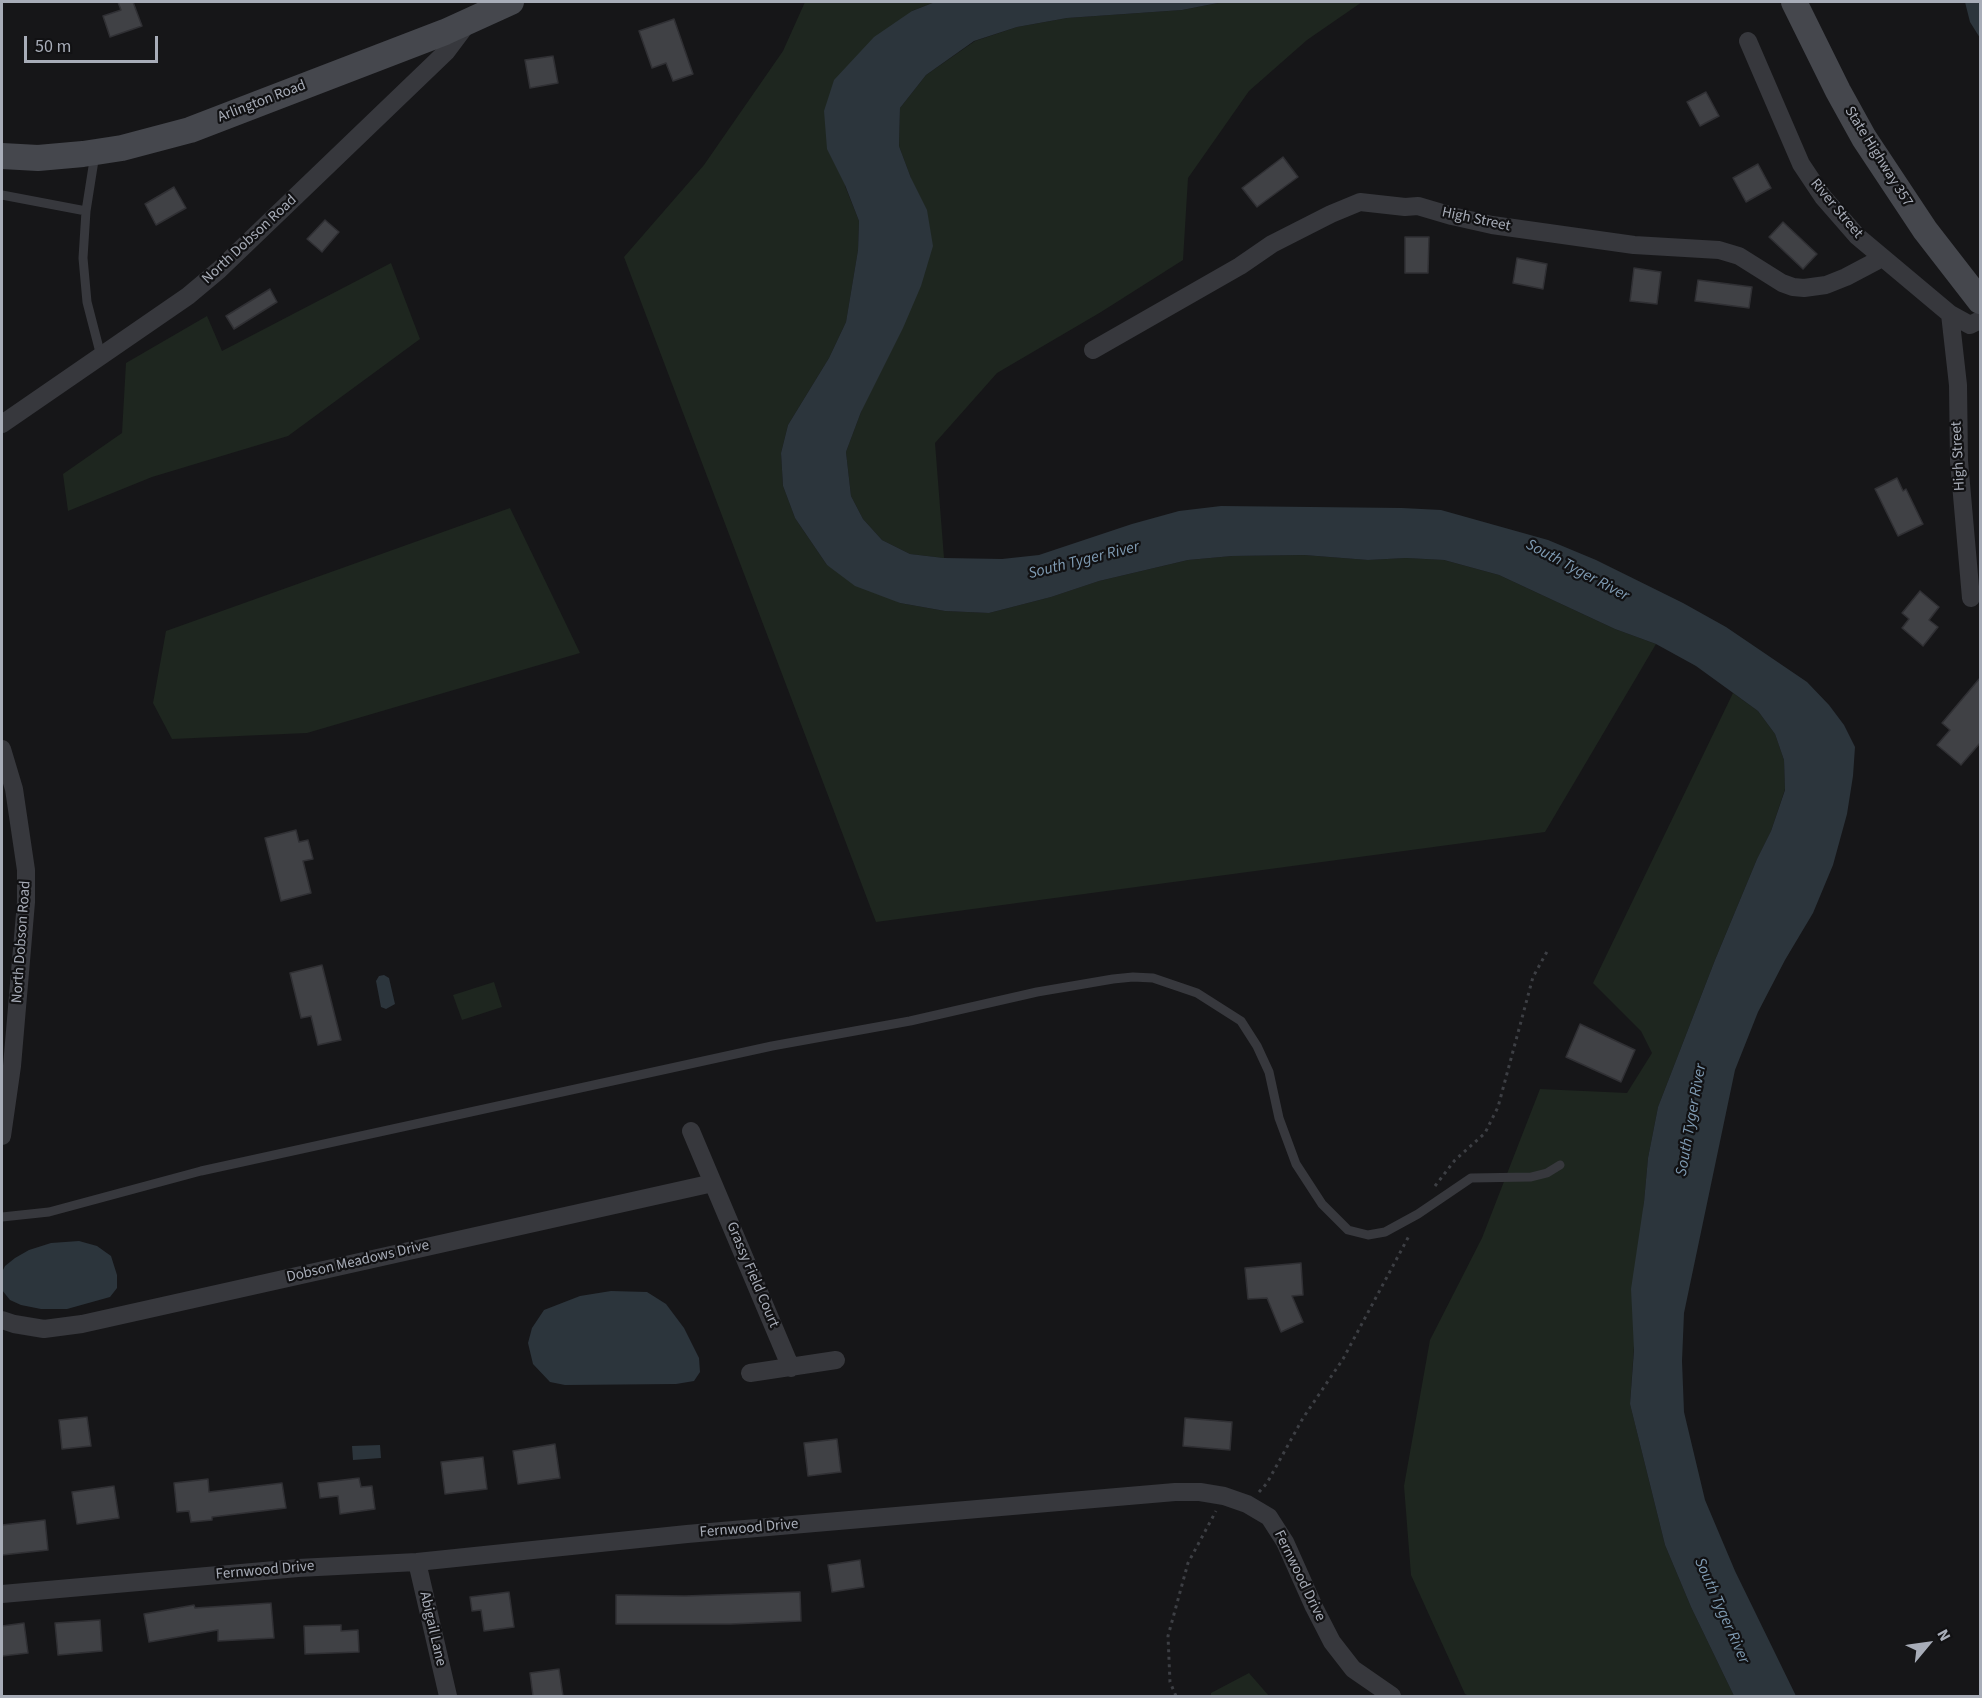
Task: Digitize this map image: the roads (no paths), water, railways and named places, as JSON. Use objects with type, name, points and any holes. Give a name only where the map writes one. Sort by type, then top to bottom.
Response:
[{"type":"main road","name":"Arlington Road","points":[[2,156],[38,158],[96,152],[122,148],[190,130],[469,21],[511,2]]},
{"type":"main road","name":"State Highway 357","points":[[1794,2],[1864,138],[1925,230],[1980,301]]},
{"type":"street","name":"North Dobson Road","points":[[2,424],[188,296],[219,270],[446,52],[469,21]]},
{"type":"street","name":"River Street","points":[[1748,41],[1791,142],[1822,197],[1857,236],[1950,314],[1970,325],[1980,320]]},
{"type":"street","name":"High Street","points":[[1094,350],[1240,266],[1272,244],[1360,202],[1418,206],[1492,225],[1634,245],[1719,250],[1739,256],[1782,283],[1793,287],[1826,285],[1882,258]]},
{"type":"street","name":"High Street","points":[[1950,314],[1958,385],[1959,460],[1971,598]]},
{"type":"street","name":"North Dobson Road","points":[[2,749],[6,779],[24,844],[26,870],[26,902],[12,1066],[2,1136]]},
{"type":"street","name":"Grassy Field Court","points":[[692,1131],[791,1368]]},
{"type":"street","name":"Dobson Meadows Drive","points":[[2,1320],[44,1329],[82,1324],[713,1183]]},
{"type":"street","points":[[750,1373],[836,1360]]},
{"type":"street","name":"Fernwood Drive","points":[[2,1594],[298,1568],[417,1562],[687,1534],[1175,1492],[1200,1492],[1224,1496],[1247,1504],[1269,1517],[1285,1542],[1332,1642],[1353,1669],[1392,1696]]},
{"type":"street","name":"Abigail Lane","points":[[417,1562],[448,1696]]},
{"type":"lane","points":[[96,152],[86,211],[83,258],[87,302],[101,356]]},
{"type":"lane","points":[[2,195],[86,211]]},
{"type":"lane","points":[[2,1217],[49,1212],[201,1171],[772,1046],[910,1021],[1037,992],[1133,977],[1153,978],[1197,993],[1241,1021],[1257,1046],[1269,1072],[1279,1118],[1296,1164],[1322,1204],[1348,1230],[1368,1235],[1385,1232],[1418,1214],[1471,1178],[1532,1177],[1547,1173],[1560,1165]]},
{"type":"water","name":"South Tyger River","points":[[935,2],[1223,2],[1182,10],[1067,18],[1017,27],[974,41],[926,75],[900,108],[899,146],[911,178],[927,210],[933,246],[921,286],[903,328],[861,412],[846,452],[851,496],[863,519],[882,540],[910,554],[944,558],[1002,559],[1039,555],[1179,511],[1221,506],[1441,510],[1548,540],[1596,560],[1683,603],[1726,627],[1807,682],[1844,725],[1855,747],[1847,814],[1833,865],[1813,913],[1758,1012],[1735,1070],[1684,1313],[1682,1361],[1684,1412],[1705,1500],[1735,1571],[1796,1696],[1734,1696],[1691,1607],[1665,1545],[1630,1404],[1634,1350],[1631,1289],[1648,1158],[1658,1107],[1715,960],[1771,831],[1785,790],[1784,760],[1775,734],[1758,711],[1696,666],[1656,644],[1615,629],[1499,575],[1444,560],[1406,558],[1368,560],[1304,555],[1232,556],[1188,560],[1099,581],[1051,597],[989,613],[945,611],[900,603],[855,586],[827,565],[795,518],[783,486],[781,453],[788,425],[829,358],[846,322],[858,250],[859,221],[845,185],[827,149],[824,111],[834,80],[874,37],[912,11]]},
{"type":"water","points":[[1965,2],[1980,2],[1980,38],[1970,22]]},
{"type":"water","points":[[384,975],[389,978],[395,1004],[386,1009],[381,1007],[376,981],[379,976]]},
{"type":"water","points":[[79,1241],[97,1246],[111,1256],[117,1275],[117,1288],[110,1297],[67,1309],[41,1309],[10,1300],[2,1290],[2,1272],[5,1266],[15,1258],[29,1250],[51,1243]]},
{"type":"water","points":[[611,1291],[647,1292],[666,1304],[684,1328],[699,1358],[700,1372],[694,1381],[676,1384],[565,1385],[550,1382],[533,1364],[528,1343],[532,1328],[544,1310],[580,1296]]},
{"type":"water","points":[[380,1445],[381,1458],[353,1460],[352,1446]]}]
